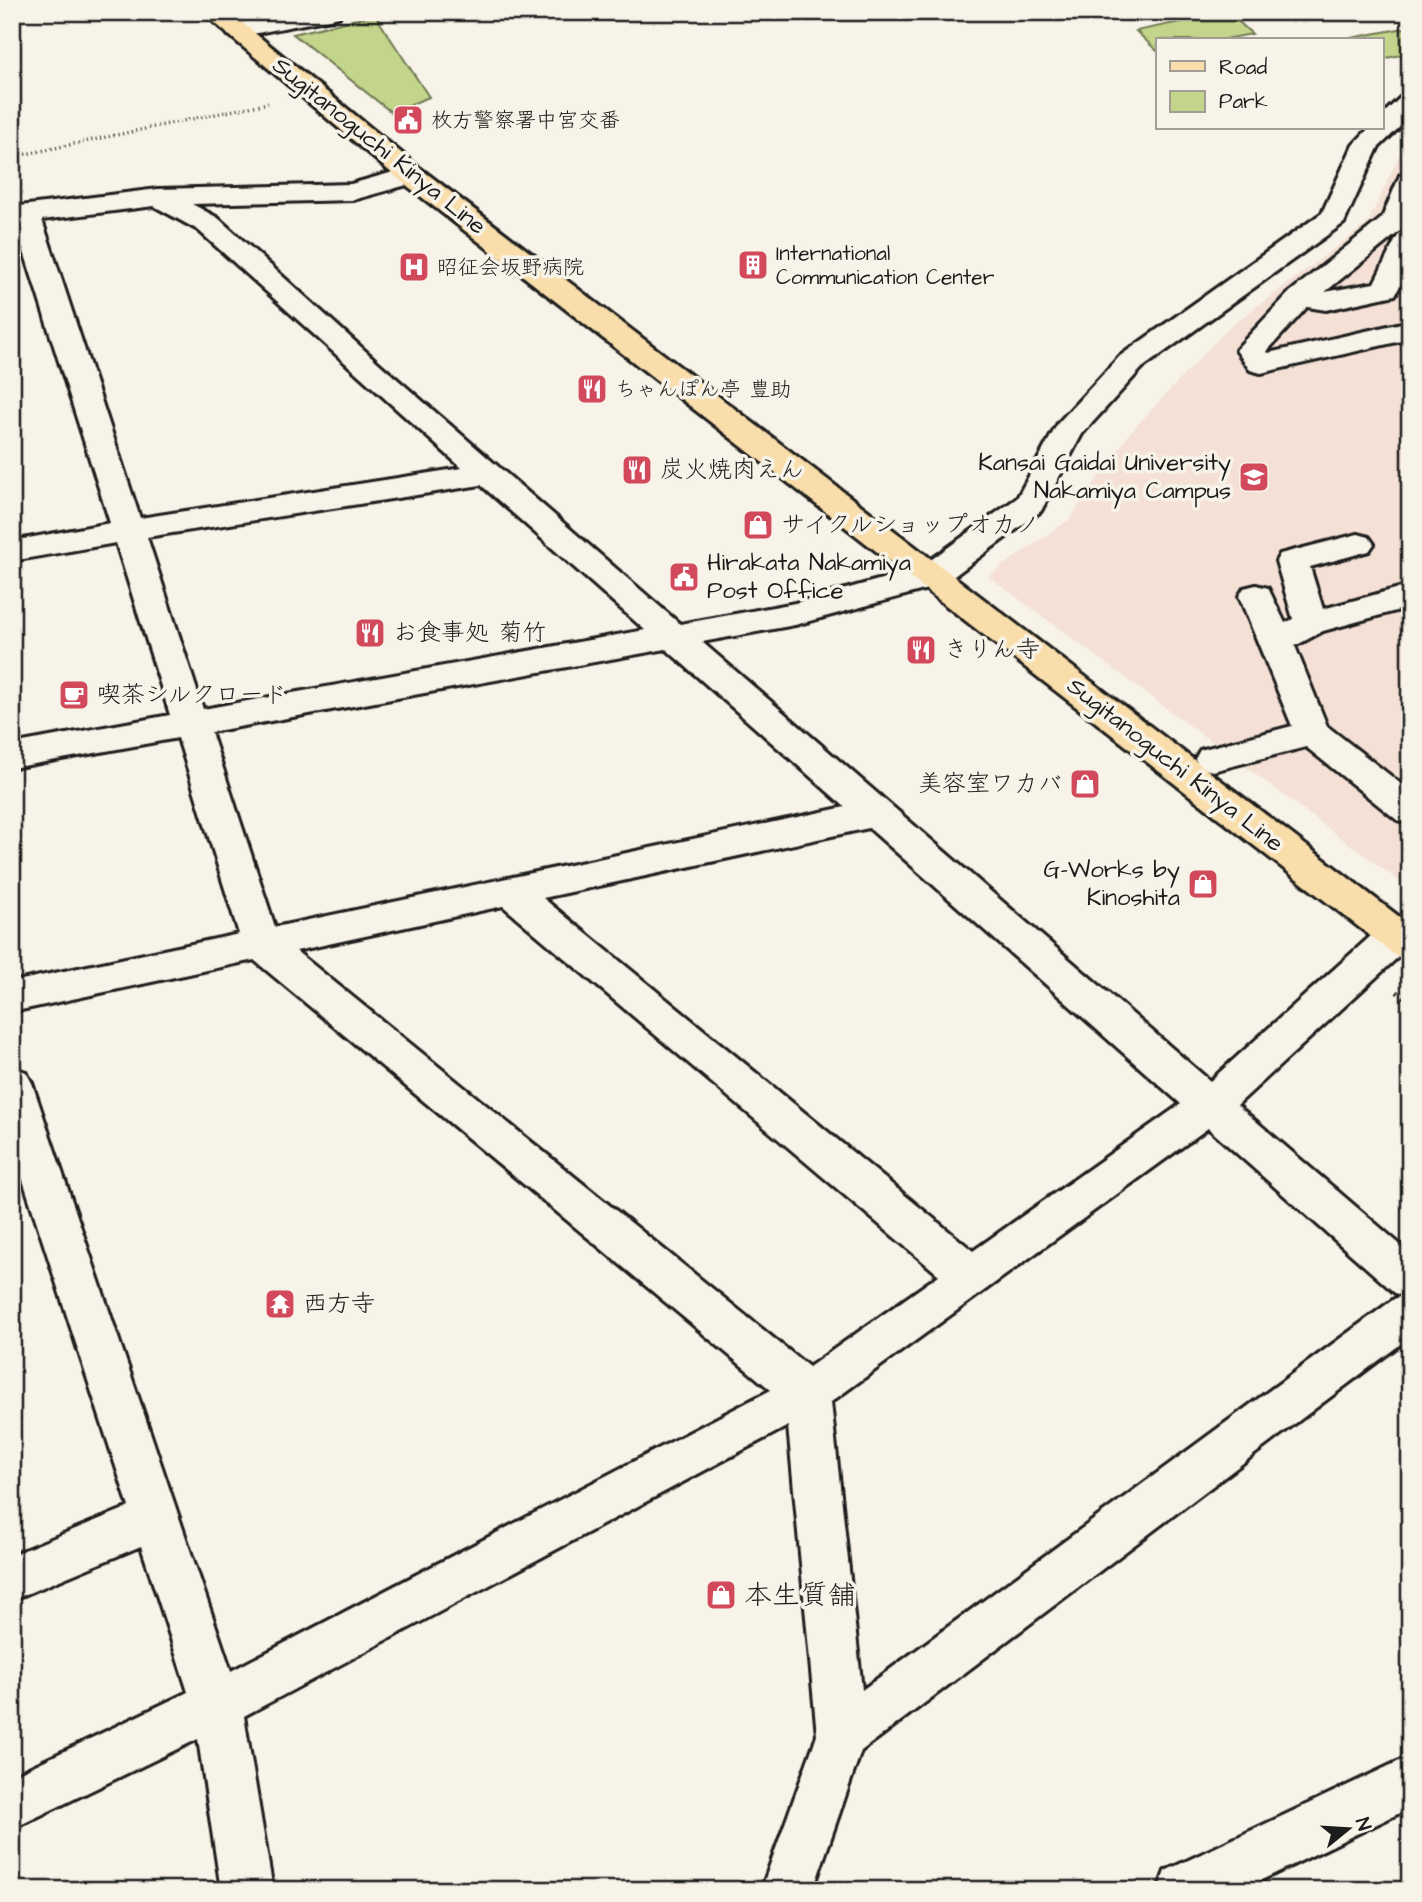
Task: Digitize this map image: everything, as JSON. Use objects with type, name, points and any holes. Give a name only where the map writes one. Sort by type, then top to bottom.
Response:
[{"type":"main road","name":"Sugitanoguchi Kinya Line","points":[[226,21],[411,175],[1403,941]]},
{"type":"street","points":[[226,21],[330,12]]},
{"type":"street","points":[[1384,127],[1410,102]]},
{"type":"street","points":[[12,756],[795,614],[930,577],[1030,504],[1069,430],[1131,362],[1334,217],[1366,145],[1381,130]]},
{"type":"street","points":[[411,175],[353,192],[16,201],[128,530],[262,945],[808,1393],[842,1735],[787,1890]]},
{"type":"street","points":[[1300,298],[1326,301],[1385,289],[1405,233],[1410,181]]},
{"type":"street","points":[[158,197],[208,224],[371,372],[1410,1280]]},
{"type":"street","points":[[1405,233],[1300,298],[1251,350],[1261,364],[1406,331]]},
{"type":"street","points":[[12,551],[128,530],[488,474]]},
{"type":"street","points":[[1311,622],[1292,561],[1358,544]]},
{"type":"street","points":[[1256,596],[1312,733],[1410,811]]},
{"type":"street","points":[[1276,642],[1311,622],[1410,596]]},
{"type":"street","points":[[1213,759],[1312,733]]},
{"type":"street","points":[[12,997],[877,813]]},
{"type":"street","points":[[512,892],[972,1276]]},
{"type":"street","points":[[12,1803],[217,1704],[808,1393],[1211,1104],[1403,941]]},
{"type":"street","points":[[12,1083],[217,1704],[247,1890]]},
{"type":"street","points":[[842,1735],[1410,1312]]},
{"type":"street","points":[[12,1578],[156,1518]]},
{"type":"street","points":[[1184,1890],[1410,1782]]},
{"type":"path","points":[[12,157],[313,94]]},
{"type":"shaded area","name":"Kansai Gaidai University Nakamiya Campus","points":[[1410,140],[1410,889],[988,576],[1069,520],[1129,434],[1227,329],[1368,223],[1402,149]]},
{"type":"green space","points":[[1228,12],[1252,34],[1231,38],[1156,38],[1156,50],[1136,31]]},
{"type":"green space","points":[[375,15],[429,97],[391,112],[293,34]]},
{"type":"green space","points":[[1410,27],[1410,53],[1384,59],[1384,38],[1351,38]]},
{"type":"place","name":"枚方警察署中宮交番","points":[[408,120]]},
{"type":"place","name":"International Communication Center","points":[[753,265]]},
{"type":"place","name":"昭征会坂野病院","points":[[414,267]]},
{"type":"place","name":"ちゃんぽん亭 豊助","points":[[592,389]]},
{"type":"place","name":"炭火焼肉えん","points":[[637,470]]},
{"type":"place","name":"Kansai Gaidai University Nakamiya Campus","points":[[1254,477]]},
{"type":"place","name":"サイクルショップオカノ","points":[[758,525]]},
{"type":"place","name":"Hirakata Nakamiya Post Office","points":[[684,577]]},
{"type":"place","name":"お食事処 菊竹","points":[[370,633]]},
{"type":"place","name":"きりん寺","points":[[921,650]]},
{"type":"place","name":"喫茶シルクロード","points":[[74,695]]},
{"type":"place","name":"美容室ワカバ","points":[[1085,784]]},
{"type":"place","name":"G-Works by Kinoshita","points":[[1203,884]]},
{"type":"place","name":"西方寺","points":[[280,1304]]},
{"type":"place","name":"本生質舗","points":[[721,1595]]}]
